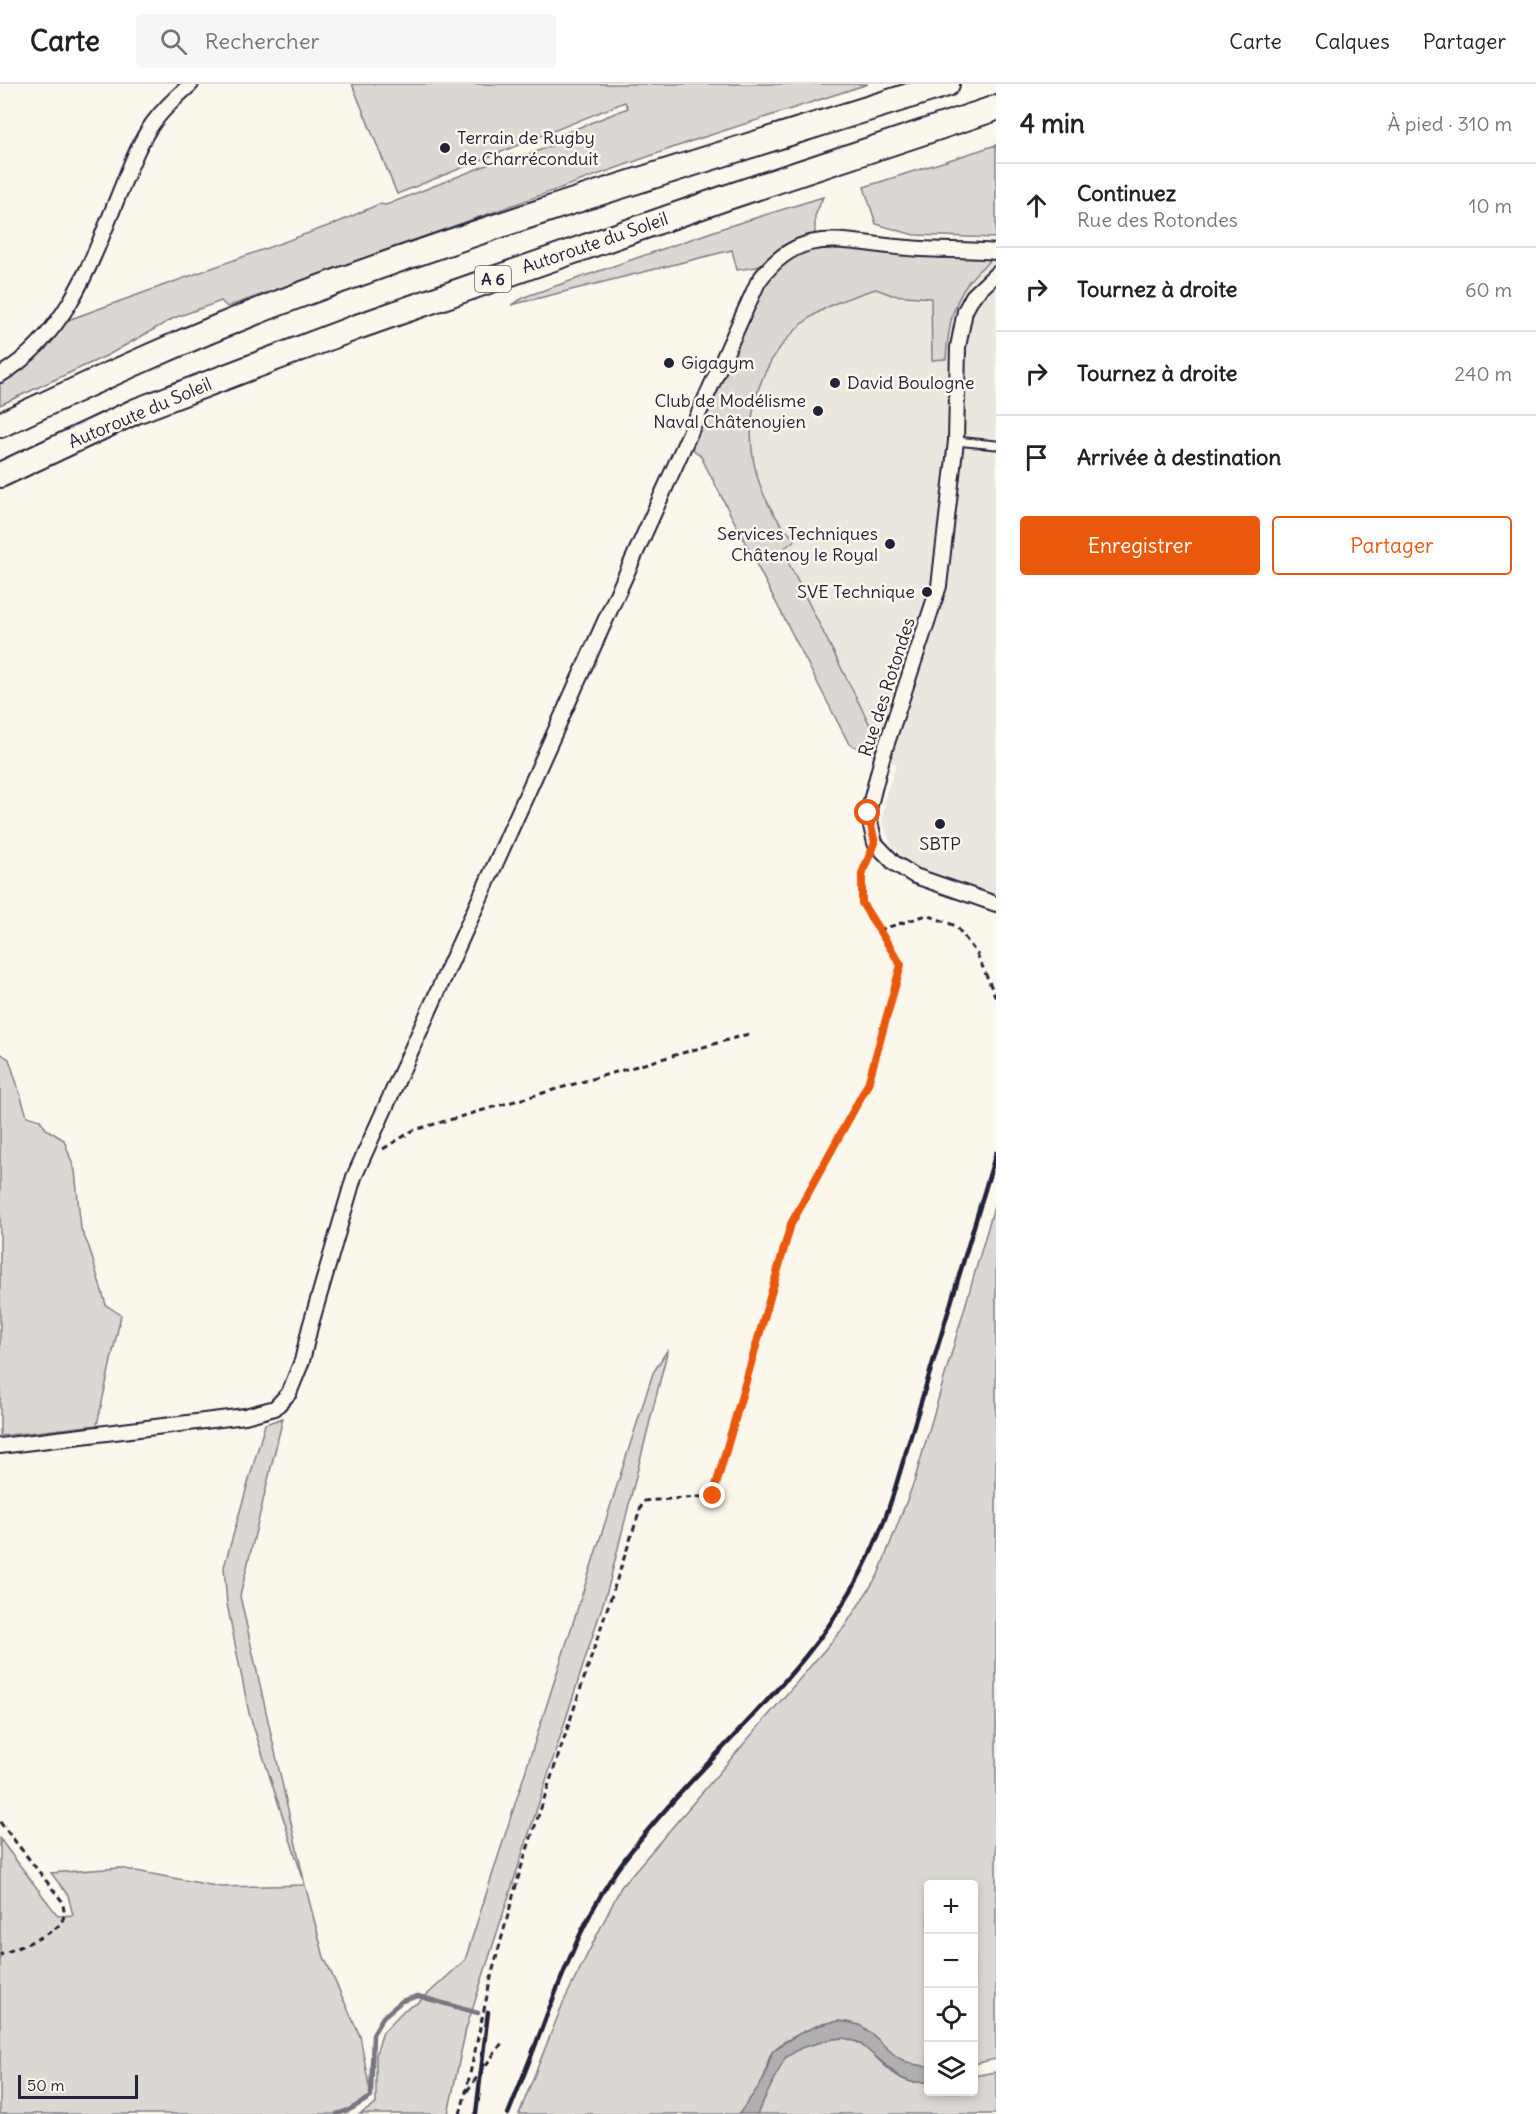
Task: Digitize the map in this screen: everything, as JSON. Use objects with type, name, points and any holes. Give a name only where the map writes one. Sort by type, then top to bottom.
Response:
[{"type":"highway","points":[[0,424],[135,362],[291,298],[510,222],[946,84]]},
{"type":"highway","name":"Autoroute du Soleil","points":[[0,475],[136,411],[357,327],[725,198],[996,108]]},
{"type":"street","points":[[0,375],[35,347],[56,324],[80,285],[133,160],[152,124],[172,100],[191,84]]},
{"type":"street","points":[[0,1446],[245,1416],[275,1407],[289,1393],[302,1360],[354,1178],[758,282],[770,266],[784,254],[820,240],[846,240],[937,250],[996,252]]},
{"type":"street","name":"Rue des Rotondes","points":[[875,843],[868,813],[874,786],[939,586],[956,441],[958,347],[965,311],[973,296],[996,274]]},
{"type":"street","points":[[875,843],[894,863],[915,876],[996,904]]},
{"type":"lane","points":[[956,441],[996,445]]},
{"type":"path","points":[[460,2114],[492,1973],[520,1871],[643,1501],[713,1496],[791,1224],[868,1084],[901,965],[862,903],[862,873],[875,843]]},
{"type":"path","points":[[879,930],[927,915],[957,926],[977,954],[996,998]]},
{"type":"path","points":[[378,1152],[414,1130],[752,1032]]},
{"type":"path","points":[[0,1822],[62,1901],[65,1912],[61,1924],[46,1934],[0,1955]]},
{"type":"path","points":[[466,2092],[502,2043]]},
{"type":"shaded area","points":[[352,84],[868,84],[692,141],[227,307],[221,301],[174,318],[108,355],[0,405],[0,381],[41,348],[68,320],[339,222],[379,204],[386,205],[512,155],[515,160],[563,141],[560,135],[628,108],[625,102],[397,194]]},
{"type":"shaded area","points":[[996,145],[996,238],[914,235],[876,224],[864,187]]},
{"type":"shaded area","points":[[823,197],[815,216],[815,233],[773,254],[757,267],[737,270],[732,250],[511,305],[527,296],[723,228]]},
{"type":"shaded area","points":[[837,247],[919,256],[996,258],[996,894],[923,869],[904,859],[891,844],[882,821],[886,793],[897,764],[849,744],[700,455],[690,447],[740,336]]},
{"type":"shaded area","points":[[837,247],[919,256],[994,257],[977,272],[957,302],[950,324],[946,359],[932,360],[931,298],[892,295],[876,289],[837,303],[802,324],[780,347],[765,373],[755,402],[751,431],[753,460],[762,489],[775,516],[795,540],[782,550],[870,725],[883,728],[874,755],[849,744],[700,455],[690,447],[727,368],[757,293],[775,268],[808,248]]},
{"type":"shaded area","points":[[0,1053],[9,1059],[27,1116],[40,1120],[46,1129],[64,1140],[75,1171],[81,1229],[89,1247],[106,1305],[121,1315],[97,1425],[0,1436]]},
{"type":"shaded area","points":[[996,1200],[996,2059],[978,2063],[978,1880],[924,1880],[924,2065],[909,2063],[895,2055],[858,2026],[843,2022],[825,2023],[789,2039],[774,2050],[769,2057],[761,2084],[739,2114],[519,2114],[563,2003],[621,1887],[845,1626],[878,1575],[914,1482]]},
{"type":"shaded area","points":[[668,1349],[608,1588],[466,2029],[448,2114],[360,2114],[376,2104],[376,2054],[383,2032],[404,2010],[418,2003],[465,1960],[653,1373]]},
{"type":"shaded area","points":[[283,1418],[240,1596],[305,1885],[249,1713],[227,1604],[224,1567],[265,1424]]},
{"type":"shaded area","points":[[0,1839],[58,1916],[73,1915],[68,1895],[51,1873],[120,1868],[221,1887],[305,1885],[324,1957],[360,2036],[371,2097],[337,2114],[0,2114]]},
{"type":"shaded area","points":[[839,2021],[861,2026],[898,2057],[906,2062],[924,2066],[924,2082],[911,2082],[901,2078],[858,2042],[844,2038],[832,2039],[801,2048],[785,2058],[757,2114],[739,2114],[764,2079],[772,2052],[803,2032]]},
{"type":"shaded area","points":[[844,2038],[861,2044],[886,2068],[904,2080],[924,2082],[924,2096],[978,2096],[978,2075],[996,2072],[996,2114],[757,2114],[784,2059],[804,2046]]},
{"type":"waterway","points":[[337,2114],[371,2097],[373,2034],[383,2017],[402,2001],[418,1996],[478,2013]]},
{"type":"railway","points":[[508,2114],[571,1955],[589,1916],[611,1878],[667,1807],[805,1657],[833,1620],[868,1559],[893,1495],[996,1153]]},
{"type":"railway","points":[[476,2114],[488,2012]]},
{"type":"place","name":"Terrain de Rugby de Charréconduit","points":[[445,148]]},
{"type":"place","name":"Gigagym","points":[[669,363]]},
{"type":"place","name":"David Boulogne","points":[[835,383]]},
{"type":"place","name":"Club de Modélisme Naval Châtenoyien","points":[[818,411]]},
{"type":"place","name":"Services Techniques Châtenoy le Royal","points":[[890,544]]},
{"type":"place","name":"SVE Technique","points":[[927,592]]},
{"type":"place","name":"SBTP","points":[[940,824]]},
{"type":"route","points":[[713,1496],[791,1224],[868,1084],[901,965],[862,903],[862,873],[875,843],[868,813]]}]
